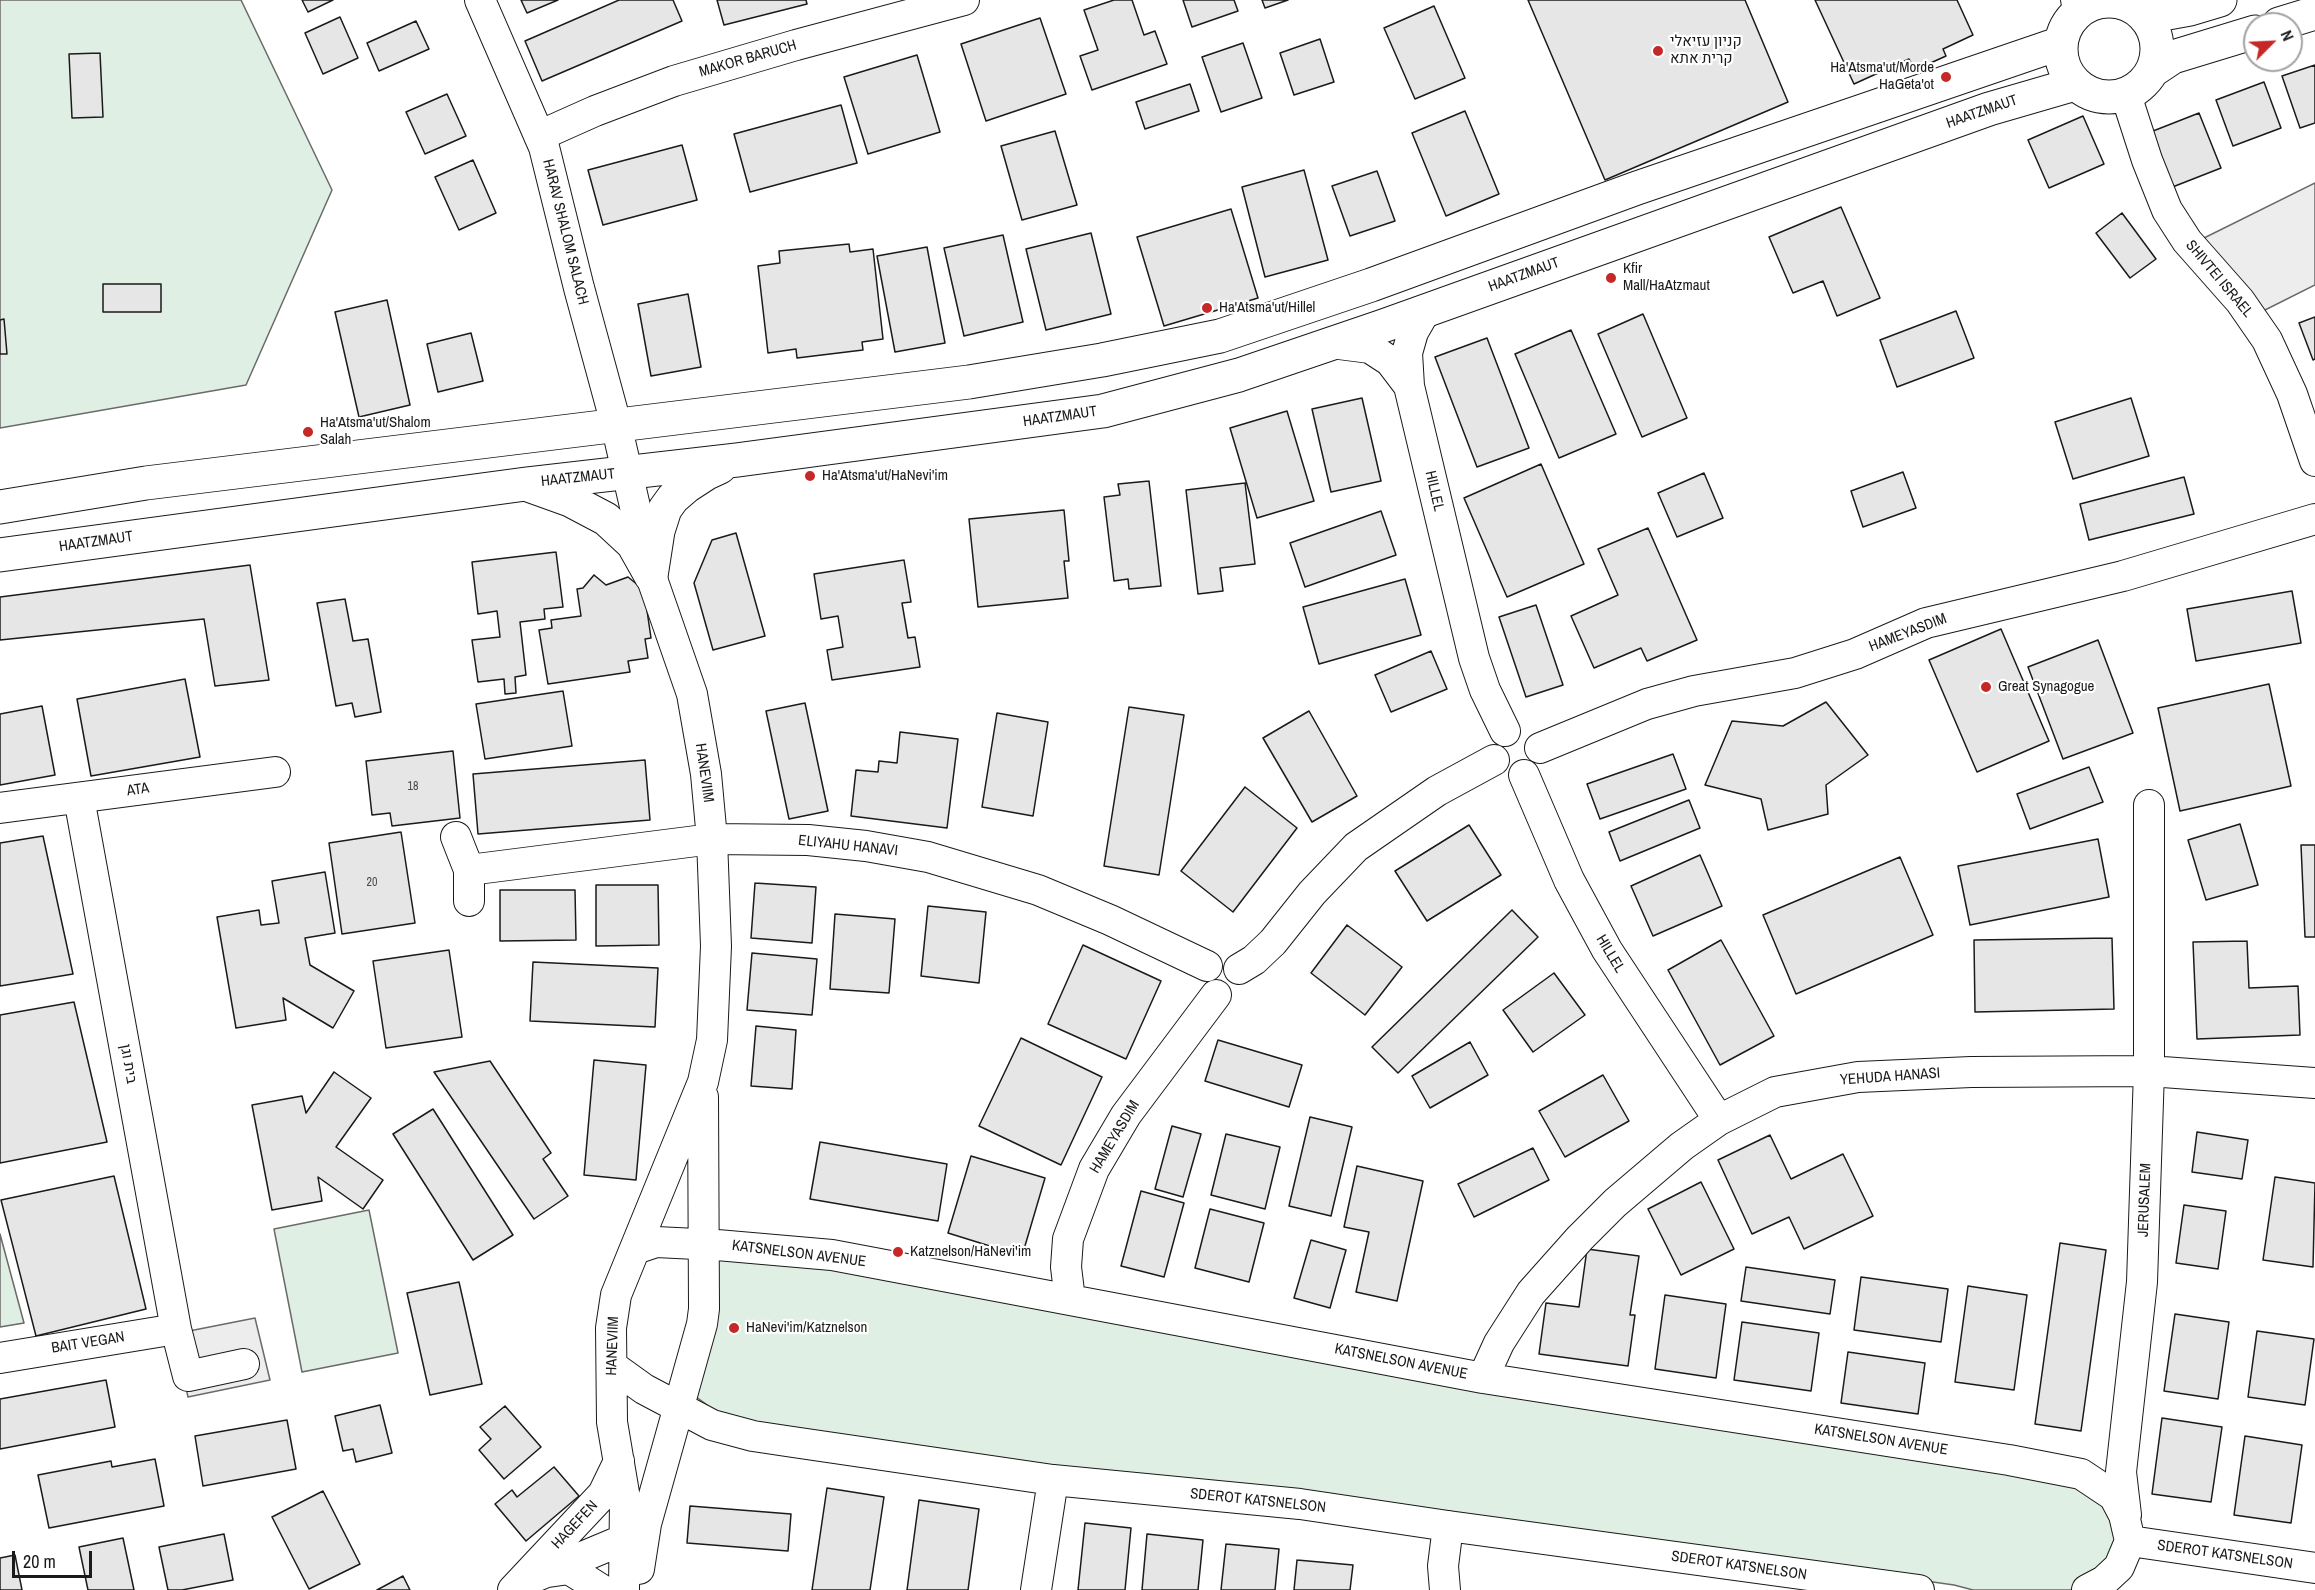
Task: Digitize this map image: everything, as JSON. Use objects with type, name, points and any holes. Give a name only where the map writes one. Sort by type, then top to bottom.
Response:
[{"type":"main road","points":[[2152,71],[2157,47],[2155,34],[2149,21],[2139,11],[2126,3],[2111,0],[2079,4],[2064,30],[2061,43],[2063,65],[2075,84],[2099,97],[2113,98],[2126,95],[2140,87],[2152,71],[2173,57],[2243,36]]},
{"type":"main road","points":[[2139,11],[2168,13],[2220,0]]},
{"type":"main road","points":[[0,507],[146,483],[969,382],[1102,360],[1220,336],[1382,281],[1637,188],[2061,43]]},
{"type":"main road","name":"HAATZMAUT","points":[[0,555],[526,484],[737,460],[1103,411],[1239,375],[1425,311],[1989,109],[2075,84]]},
{"type":"main road","points":[[651,576],[658,531],[665,509],[673,498],[706,473],[737,460]]},
{"type":"main road","points":[[526,484],[570,500],[606,519],[633,544],[651,576]]},
{"type":"street","name":"HARAV SHALOM SALACH","points":[[480,0],[544,147],[627,472]]},
{"type":"street","name":"MAKOR BARUCH","points":[[539,136],[595,111],[674,81],[963,0]]},
{"type":"street","name":"SHIVTEI ISRAEL","points":[[2126,95],[2147,160],[2167,210],[2187,241],[2240,301],[2267,340],[2292,394],[2315,461]]},
{"type":"street","name":"HILLEL","points":[[1425,311],[1413,332],[1407,353],[1409,386],[1474,658],[1485,690],[1505,731]]},
{"type":"street","name":"HILLEL","points":[[1331,343],[1370,348],[1390,361],[1409,386]]},
{"type":"street","name":"HANEVIIM","points":[[627,472],[651,576],[692,694],[706,774],[712,839],[716,946],[712,1040],[703,1082],[616,1295],[611,1328],[612,1422],[625,1499],[636,1532],[635,1590]]},
{"type":"street","name":"HAMEYASDIM","points":[[1540,748],[1647,704],[1694,690],[1795,673],[1855,654],[1926,623],[2123,576],[2315,519]]},
{"type":"street","points":[[1519,728],[1526,730],[1537,741],[1540,748],[1535,767],[1524,775],[1506,774],[1494,760],[1493,746],[1505,731],[1519,728]]},
{"type":"street","points":[[1239,969],[1273,942],[1312,893],[1356,847],[1437,791],[1494,760]]},
{"type":"street","name":"ATA","points":[[0,808],[275,772]]},
{"type":"street","name":"HILLEL","points":[[1524,775],[1569,880],[1607,950],[1719,1120]]},
{"type":"street","name":"בית וגן","points":[[80,798],[177,1329],[188,1376],[244,1364]]},
{"type":"street","name":"JERUSALEM","points":[[2112,1590],[2130,1541],[2121,1472],[2142,1282],[2149,1071],[2150,805]]},
{"type":"street","points":[[456,837],[469,870],[469,901]]},
{"type":"street","name":"ELIYAHU HANAVI","points":[[469,870],[712,839],[808,840],[866,846],[928,857],[1038,890],[1110,920],[1207,966]]},
{"type":"street","points":[[1218,958],[1227,958],[1239,969],[1241,977],[1237,989],[1227,995],[1216,994],[1205,983],[1204,973],[1207,966],[1218,958]]},
{"type":"street","name":"HAMEYASDIM","points":[[1070,1300],[1066,1267],[1068,1239],[1094,1169],[1126,1115],[1216,994]]},
{"type":"street","name":"YEHUDA HANASI","points":[[1483,1377],[1515,1316],[1564,1254],[1647,1175],[1719,1120],[1775,1092],[1858,1077],[1971,1072],[2149,1071],[2315,1083]]},
{"type":"street","name":"HANEVIIM","points":[[624,1590],[636,1532],[680,1408],[702,1324],[703,1082]]},
{"type":"street","name":"KATSNELSON AVENUE","points":[[635,1249],[656,1242],[832,1255],[1483,1377],[1998,1458],[2081,1474],[2114,1496],[2124,1515],[2130,1541]]},
{"type":"street","name":"BAIT VEGAN","points":[[0,1358],[177,1329]]},
{"type":"street","name":"SDEROT KATSNELSON","points":[[612,1366],[644,1389],[719,1428],[753,1436],[1053,1480],[1300,1504],[1919,1590]]},
{"type":"street","name":"HAGEFEN","points":[[527,1582],[603,1494],[619,1461]]},
{"type":"street","points":[[1036,1590],[1053,1480]]},
{"type":"street","points":[[1445,1590],[1443,1566],[1448,1526]]},
{"type":"street","name":"HAGEFEN","points":[[527,1582],[636,1532]]},
{"type":"street","points":[[2087,1590],[2104,1581],[2119,1567],[2130,1541]]},
{"type":"street","name":"SDEROT KATSNELSON","points":[[2130,1541],[2315,1568]]},
{"type":"street","points":[[527,1582],[569,1569],[602,1590]]},
{"type":"green space","points":[[0,0],[241,0],[332,190],[246,385],[0,428]]},
{"type":"green space","points":[[369,1210],[398,1353],[302,1372],[274,1229]]},
{"type":"green space","points":[[0,1234],[24,1323],[0,1327]]},
{"type":"green space","points":[[784,1259],[2097,1487],[2127,1541],[2081,1590],[1973,1590],[1954,1585],[1863,1572],[1141,1480],[726,1419],[695,1396],[713,1260]]},
{"type":"shaded area","points":[[2315,183],[2315,285],[2263,311],[2200,240]]},
{"type":"shaded area","points":[[255,1318],[270,1380],[188,1397],[174,1334]]},
{"type":"building","points":[[302,0],[333,0],[308,12]]},
{"type":"building","points":[[521,0],[558,0],[527,13]]},
{"type":"building","points":[[619,0],[673,0],[682,21],[542,81],[525,41]]},
{"type":"building","points":[[717,0],[806,0],[807,4],[724,25]]},
{"type":"building","points":[[1114,0],[1132,0],[1144,35],[1155,31],[1167,64],[1092,90],[1080,56],[1098,50],[1084,10]]},
{"type":"building","points":[[1183,0],[1234,0],[1238,11],[1192,27]]},
{"type":"building","points":[[1262,0],[1288,0],[1265,8]]},
{"type":"building","name":"קניון עזיאלי קרית אתא","points":[[1528,0],[1745,0],[1788,102],[1605,180]]},
{"type":"building","points":[[1815,0],[1957,0],[1973,35],[1943,49],[1946,56],[1915,70],[1909,59],[1854,84]]},
{"type":"building","points":[[1434,6],[1465,78],[1415,99],[1384,28]]},
{"type":"building","points":[[340,17],[358,58],[323,74],[305,33]]},
{"type":"building","points":[[1040,18],[1066,94],[986,121],[961,44]]},
{"type":"building","points":[[416,21],[429,49],[379,71],[367,43]]},
{"type":"building","points":[[1320,39],[1334,82],[1294,95],[1280,53]]},
{"type":"building","points":[[1243,43],[1262,98],[1221,112],[1202,57]]},
{"type":"building","points":[[100,53],[103,117],[72,118],[69,54]]},
{"type":"building","points":[[917,55],[940,132],[868,154],[844,77]]},
{"type":"building","points":[[2315,65],[2315,123],[2300,128],[2282,76],[2303,72],[2303,69]]},
{"type":"building","points":[[2264,82],[2281,128],[2233,146],[2216,100]]},
{"type":"building","points":[[1190,84],[1199,111],[1145,129],[1136,102]]},
{"type":"building","points":[[447,94],[466,136],[425,154],[406,112]]},
{"type":"building","points":[[841,105],[857,163],[750,192],[734,134]]},
{"type":"building","points":[[1465,111],[1499,194],[1446,216],[1412,133]]},
{"type":"building","points":[[2199,113],[2221,168],[2170,188],[2148,133]]},
{"type":"building","points":[[2083,116],[2104,164],[2049,188],[2028,140]]},
{"type":"building","points":[[1055,131],[1077,205],[1022,220],[1001,146]]},
{"type":"building","points":[[682,145],[697,200],[603,225],[588,170]]},
{"type":"building","points":[[473,160],[496,213],[459,230],[435,177]]},
{"type":"building","points":[[1304,170],[1328,260],[1265,277],[1242,187]]},
{"type":"building","points":[[1377,171],[1395,221],[1350,236],[1332,186]]},
{"type":"building","points":[[1841,207],[1880,298],[1837,316],[1823,281],[1793,293],[1769,237]]},
{"type":"building","points":[[1231,209],[1258,298],[1164,326],[1137,237]]},
{"type":"building","points":[[2122,213],[2156,259],[2130,278],[2096,233]]},
{"type":"building","points":[[1091,233],[1111,314],[1046,330],[1026,249]]},
{"type":"building","points":[[1003,235],[1023,322],[964,336],[944,248]]},
{"type":"building","points":[[849,244],[850,252],[873,249],[883,339],[862,342],[863,350],[797,358],[796,349],[768,353],[758,266],[780,263],[779,251]]},
{"type":"building","points":[[927,247],[945,343],[895,352],[877,256]]},
{"type":"building","points":[[103,284],[161,284],[161,312],[103,312]]},
{"type":"building","points":[[688,294],[701,367],[651,376],[638,304]]},
{"type":"building","points":[[387,300],[410,405],[359,417],[335,312]]},
{"type":"building","points":[[1956,311],[1974,358],[1897,387],[1880,340]]},
{"type":"building","points":[[1643,314],[1687,418],[1642,437],[1598,334]]},
{"type":"building","points":[[2315,317],[2315,359],[2313,360],[2299,323]]},
{"type":"building","points":[[4,319],[7,354],[0,354],[0,320]]},
{"type":"building","points":[[1571,330],[1616,434],[1559,458],[1515,354]]},
{"type":"building","points":[[471,333],[483,381],[438,392],[427,344]]},
{"type":"building","points":[[1487,338],[1529,448],[1477,467],[1435,357]]},
{"type":"building","points":[[1362,398],[1381,481],[1331,492],[1312,409]]},
{"type":"building","points":[[2131,398],[2149,456],[2073,479],[2055,422]]},
{"type":"building","points":[[1287,411],[1314,501],[1257,518],[1230,428]]},
{"type":"building","points":[[1541,464],[1584,564],[1507,597],[1464,498]]},
{"type":"building","points":[[1903,472],[1916,508],[1863,527],[1851,491]]},
{"type":"building","points":[[1704,473],[1723,518],[1677,537],[1658,493]]},
{"type":"building","points":[[2184,477],[2194,514],[2089,540],[2080,504]]},
{"type":"building","points":[[1149,481],[1161,586],[1129,589],[1128,579],[1114,581],[1104,497],[1120,495],[1118,484]]},
{"type":"building","points":[[1245,483],[1255,564],[1220,568],[1223,591],[1198,594],[1186,490]]},
{"type":"building","points":[[1064,510],[1069,561],[1064,561],[1068,598],[978,607],[969,519]]},
{"type":"building","points":[[1381,511],[1396,555],[1305,587],[1290,543]]},
{"type":"building","points":[[1648,528],[1697,640],[1647,661],[1641,648],[1594,668],[1571,616],[1618,595],[1598,549]]},
{"type":"building","points":[[736,533],[765,636],[713,650],[694,583],[712,540]]},
{"type":"building","points":[[556,552],[563,607],[544,609],[545,619],[520,622],[526,675],[515,677],[516,693],[505,694],[504,679],[478,682],[472,640],[500,637],[497,611],[478,614],[472,562]]},
{"type":"building","points":[[904,560],[911,602],[902,603],[908,638],[915,637],[920,667],[832,680],[827,650],[843,647],[838,616],[821,619],[814,574]]},
{"type":"building","points":[[250,565],[269,680],[215,686],[204,619],[0,640],[0,597]]},
{"type":"building","points":[[594,575],[606,585],[628,577],[644,590],[651,638],[645,639],[648,658],[628,661],[630,672],[548,684],[539,630],[552,628],[551,620],[581,616],[577,589],[583,588]]},
{"type":"building","points":[[1405,579],[1421,635],[1319,664],[1303,607]]},
{"type":"building","points":[[2292,591],[2301,643],[2196,661],[2187,609]]},
{"type":"building","points":[[345,599],[353,641],[368,639],[381,712],[355,717],[352,703],[336,706],[317,603]]},
{"type":"building","points":[[1536,605],[1563,685],[1526,697],[1499,617]]},
{"type":"building","points":[[2001,629],[2049,741],[1977,772],[1929,660]]},
{"type":"building","points":[[2098,640],[2133,733],[2063,759],[2028,667]]},
{"type":"building","points":[[1431,651],[1447,689],[1391,712],[1375,675]]},
{"type":"building","points":[[185,679],[200,757],[91,776],[77,699]]},
{"type":"building","points":[[2269,684],[2291,786],[2180,811],[2158,708]]},
{"type":"building","points":[[563,691],[572,746],[485,759],[476,704]]},
{"type":"building","points":[[1826,702],[1868,755],[1826,785],[1828,814],[1768,830],[1761,799],[1705,785],[1732,721],[1783,726]]},
{"type":"building","points":[[805,703],[828,811],[789,819],[766,711]]},
{"type":"building","points":[[42,706],[55,775],[0,785],[0,714]]},
{"type":"building","points":[[1129,707],[1184,715],[1159,875],[1104,866]]},
{"type":"building","points":[[1309,711],[1357,796],[1312,822],[1263,738]]},
{"type":"building","points":[[997,713],[1048,722],[1033,816],[982,807]]},
{"type":"building","points":[[900,732],[958,739],[947,828],[851,816],[856,770],[878,772],[879,761],[897,763]]},
{"type":"building","points":[[453,751],[460,818],[392,826],[390,813],[372,815],[366,761]]},
{"type":"building","points":[[1673,754],[1686,789],[1600,819],[1587,784]]},
{"type":"building","points":[[645,760],[650,820],[478,834],[473,774]]},
{"type":"building","points":[[2089,767],[2103,802],[2030,829],[2017,794]]},
{"type":"building","points":[[1245,787],[1297,828],[1233,912],[1181,871]]},
{"type":"building","points":[[1689,800],[1700,828],[1620,861],[1609,832]]},
{"type":"building","points":[[2240,824],[2258,885],[2206,900],[2188,840]]},
{"type":"building","points":[[1469,825],[1501,875],[1427,921],[1395,871]]},
{"type":"building","points":[[401,832],[415,923],[342,934],[329,843]]},
{"type":"building","points":[[43,836],[73,974],[0,986],[0,843]]},
{"type":"building","points":[[2098,839],[2109,897],[1970,925],[1958,866]]},
{"type":"building","points":[[2301,845],[2315,845],[2315,937],[2305,937]]},
{"type":"building","points":[[1700,855],[1722,906],[1653,936],[1631,886]]},
{"type":"building","points":[[1900,857],[1933,935],[1796,994],[1763,915]]},
{"type":"building","points":[[325,872],[335,933],[305,938],[310,965],[354,991],[333,1028],[283,998],[286,1020],[236,1028],[217,917],[259,910],[261,925],[279,923],[272,881]]},
{"type":"building","points":[[755,883],[816,887],[812,943],[751,938]]},
{"type":"building","points":[[596,885],[658,885],[659,945],[596,946]]},
{"type":"building","points":[[500,890],[575,890],[576,940],[500,941]]},
{"type":"building","points":[[928,906],[986,912],[979,983],[921,976]]},
{"type":"building","points":[[1512,910],[1538,937],[1398,1073],[1372,1047]]},
{"type":"building","points":[[835,914],[895,919],[889,993],[830,989]]},
{"type":"building","points":[[1347,925],[1402,967],[1365,1015],[1311,973]]},
{"type":"building","points":[[2112,938],[2114,1009],[1975,1012],[1974,940]]},
{"type":"building","points":[[1721,940],[1774,1036],[1720,1065],[1668,970]]},
{"type":"building","points":[[2247,941],[2249,988],[2298,986],[2300,1035],[2197,1039],[2193,942]]},
{"type":"building","points":[[1083,945],[1161,981],[1126,1059],[1048,1024]]},
{"type":"building","points":[[449,950],[462,1037],[386,1048],[373,961]]},
{"type":"building","points":[[752,953],[817,959],[812,1015],[747,1010]]},
{"type":"building","points":[[533,962],[658,968],[655,1027],[530,1021]]},
{"type":"building","points":[[1554,973],[1585,1015],[1533,1052],[1503,1010]]},
{"type":"building","points":[[74,1002],[107,1142],[0,1163],[0,1015]]},
{"type":"building","points":[[756,1026],[796,1030],[792,1089],[751,1086]]},
{"type":"building","points":[[1021,1038],[1102,1077],[1061,1165],[979,1126]]},
{"type":"building","points":[[1218,1040],[1302,1065],[1289,1107],[1205,1081]]},
{"type":"building","points":[[1470,1042],[1488,1075],[1430,1108],[1412,1076]]},
{"type":"building","points":[[594,1060],[646,1065],[636,1180],[584,1175]]},
{"type":"building","points":[[490,1061],[551,1153],[543,1159],[568,1196],[534,1219],[434,1072]]},
{"type":"building","points":[[334,1072],[371,1098],[336,1147],[383,1180],[363,1209],[318,1177],[322,1201],[272,1210],[252,1105],[302,1096],[306,1113]]},
{"type":"building","points":[[1603,1075],[1629,1121],[1565,1157],[1539,1111]]},
{"type":"building","points":[[433,1109],[513,1235],[473,1260],[393,1134]]},
{"type":"building","points":[[1310,1117],[1352,1127],[1331,1216],[1289,1206]]},
{"type":"building","points":[[1172,1126],[1201,1134],[1183,1197],[1155,1189]]},
{"type":"building","points":[[2197,1132],[2248,1140],[2242,1179],[2192,1172]]},
{"type":"building","points":[[1226,1134],[1280,1147],[1265,1209],[1211,1195]]},
{"type":"building","points":[[1770,1135],[1791,1179],[1843,1154],[1873,1216],[1804,1249],[1789,1217],[1752,1234],[1718,1160]]},
{"type":"building","points":[[820,1142],[947,1164],[938,1221],[810,1199]]},
{"type":"building","points":[[1533,1148],[1549,1180],[1474,1217],[1458,1184]]},
{"type":"building","points":[[971,1156],[1045,1178],[1022,1256],[948,1233]]},
{"type":"building","points":[[1357,1166],[1423,1181],[1397,1301],[1356,1292],[1369,1232],[1344,1227]]},
{"type":"building","points":[[114,1176],[146,1309],[36,1336],[1,1200]]},
{"type":"building","points":[[2275,1177],[2315,1183],[2313,1267],[2263,1260]]},
{"type":"building","points":[[1701,1182],[1734,1249],[1681,1275],[1648,1209]]},
{"type":"building","points":[[1141,1191],[1184,1203],[1164,1277],[1121,1266]]},
{"type":"building","points":[[2184,1205],[2226,1211],[2218,1269],[2176,1263]]},
{"type":"building","points":[[1210,1209],[1264,1223],[1249,1282],[1195,1268]]},
{"type":"building","points":[[1311,1240],[1346,1250],[1330,1308],[1294,1298]]},
{"type":"building","points":[[2060,1243],[2106,1250],[2081,1431],[2035,1424]]},
{"type":"building","points":[[1587,1249],[1639,1256],[1630,1315],[1635,1315],[1628,1366],[1539,1354],[1546,1303],[1579,1307]]},
{"type":"building","points":[[1746,1267],[1835,1280],[1830,1314],[1741,1301]]},
{"type":"building","points":[[1861,1277],[1948,1289],[1941,1342],[1854,1330]]},
{"type":"building","points":[[459,1282],[482,1384],[430,1395],[407,1293]]},
{"type":"building","points":[[1968,1286],[2027,1295],[2014,1390],[1955,1382]]},
{"type":"building","points":[[1665,1295],[1726,1304],[1716,1378],[1655,1369]]},
{"type":"building","points":[[2175,1314],[2229,1322],[2218,1399],[2164,1391]]},
{"type":"building","points":[[1742,1322],[1819,1333],[1811,1391],[1734,1380]]},
{"type":"building","points":[[2257,1331],[2314,1339],[2305,1405],[2248,1397]]},
{"type":"building","points":[[1848,1352],[1925,1363],[1918,1414],[1841,1403]]},
{"type":"building","points":[[106,1380],[115,1427],[0,1449],[0,1399]]},
{"type":"building","points":[[380,1405],[392,1453],[356,1462],[353,1449],[343,1451],[335,1416]]},
{"type":"building","points":[[505,1406],[541,1447],[504,1479],[479,1450],[491,1439],[480,1427]]},
{"type":"building","points":[[2162,1418],[2222,1427],[2211,1502],[2152,1494]]},
{"type":"building","points":[[287,1420],[296,1469],[203,1486],[195,1436]]},
{"type":"building","points":[[2245,1436],[2302,1445],[2291,1523],[2234,1515]]},
{"type":"building","points":[[155,1459],[164,1506],[49,1528],[38,1475],[111,1461],[112,1467]]},
{"type":"building","points":[[554,1467],[579,1496],[526,1541],[495,1504],[512,1490],[517,1497]]},
{"type":"building","points":[[827,1488],[884,1497],[870,1590],[812,1590]]},
{"type":"building","points":[[323,1491],[360,1564],[309,1589],[272,1517]]},
{"type":"building","points":[[919,1500],[979,1509],[968,1590],[907,1590]]},
{"type":"building","points":[[690,1506],[791,1514],[788,1551],[687,1543]]},
{"type":"building","points":[[1085,1523],[1131,1528],[1125,1590],[1078,1590]]},
{"type":"building","points":[[224,1534],[233,1580],[182,1590],[168,1590],[159,1547]]},
{"type":"building","points":[[1147,1534],[1203,1540],[1198,1590],[1142,1590]]},
{"type":"building","points":[[123,1538],[134,1590],[88,1590],[79,1547]]},
{"type":"building","points":[[1226,1544],[1279,1549],[1275,1590],[1221,1590]]},
{"type":"building","points":[[15,1555],[22,1590],[0,1590],[0,1558]]},
{"type":"building","points":[[1297,1560],[1353,1565],[1350,1590],[1294,1590]]},
{"type":"building","points":[[403,1576],[410,1590],[377,1590]]},
{"type":"place","name":"קניון עזיאלי קרית אתא","points":[[1658,51]]},
{"type":"place","name":"Ha'Atsma'ut/Morde HaGeta'ot","points":[[1946,77]]},
{"type":"place","name":"Kfir Mall/HaAtzmaut","points":[[1611,278]]},
{"type":"place","name":"Ha'Atsma'ut/Hillel","points":[[1207,308]]},
{"type":"place","name":"Ha'Atsma'ut/Shalom Salah","points":[[308,432]]},
{"type":"place","name":"Ha'Atsma'ut/HaNevi'im","points":[[810,476]]},
{"type":"place","name":"Great Synagogue","points":[[1986,687]]},
{"type":"place","name":"Katznelson/HaNevi'im","points":[[898,1252]]},
{"type":"place","name":"HaNevi'im/Katznelson","points":[[734,1328]]}]
